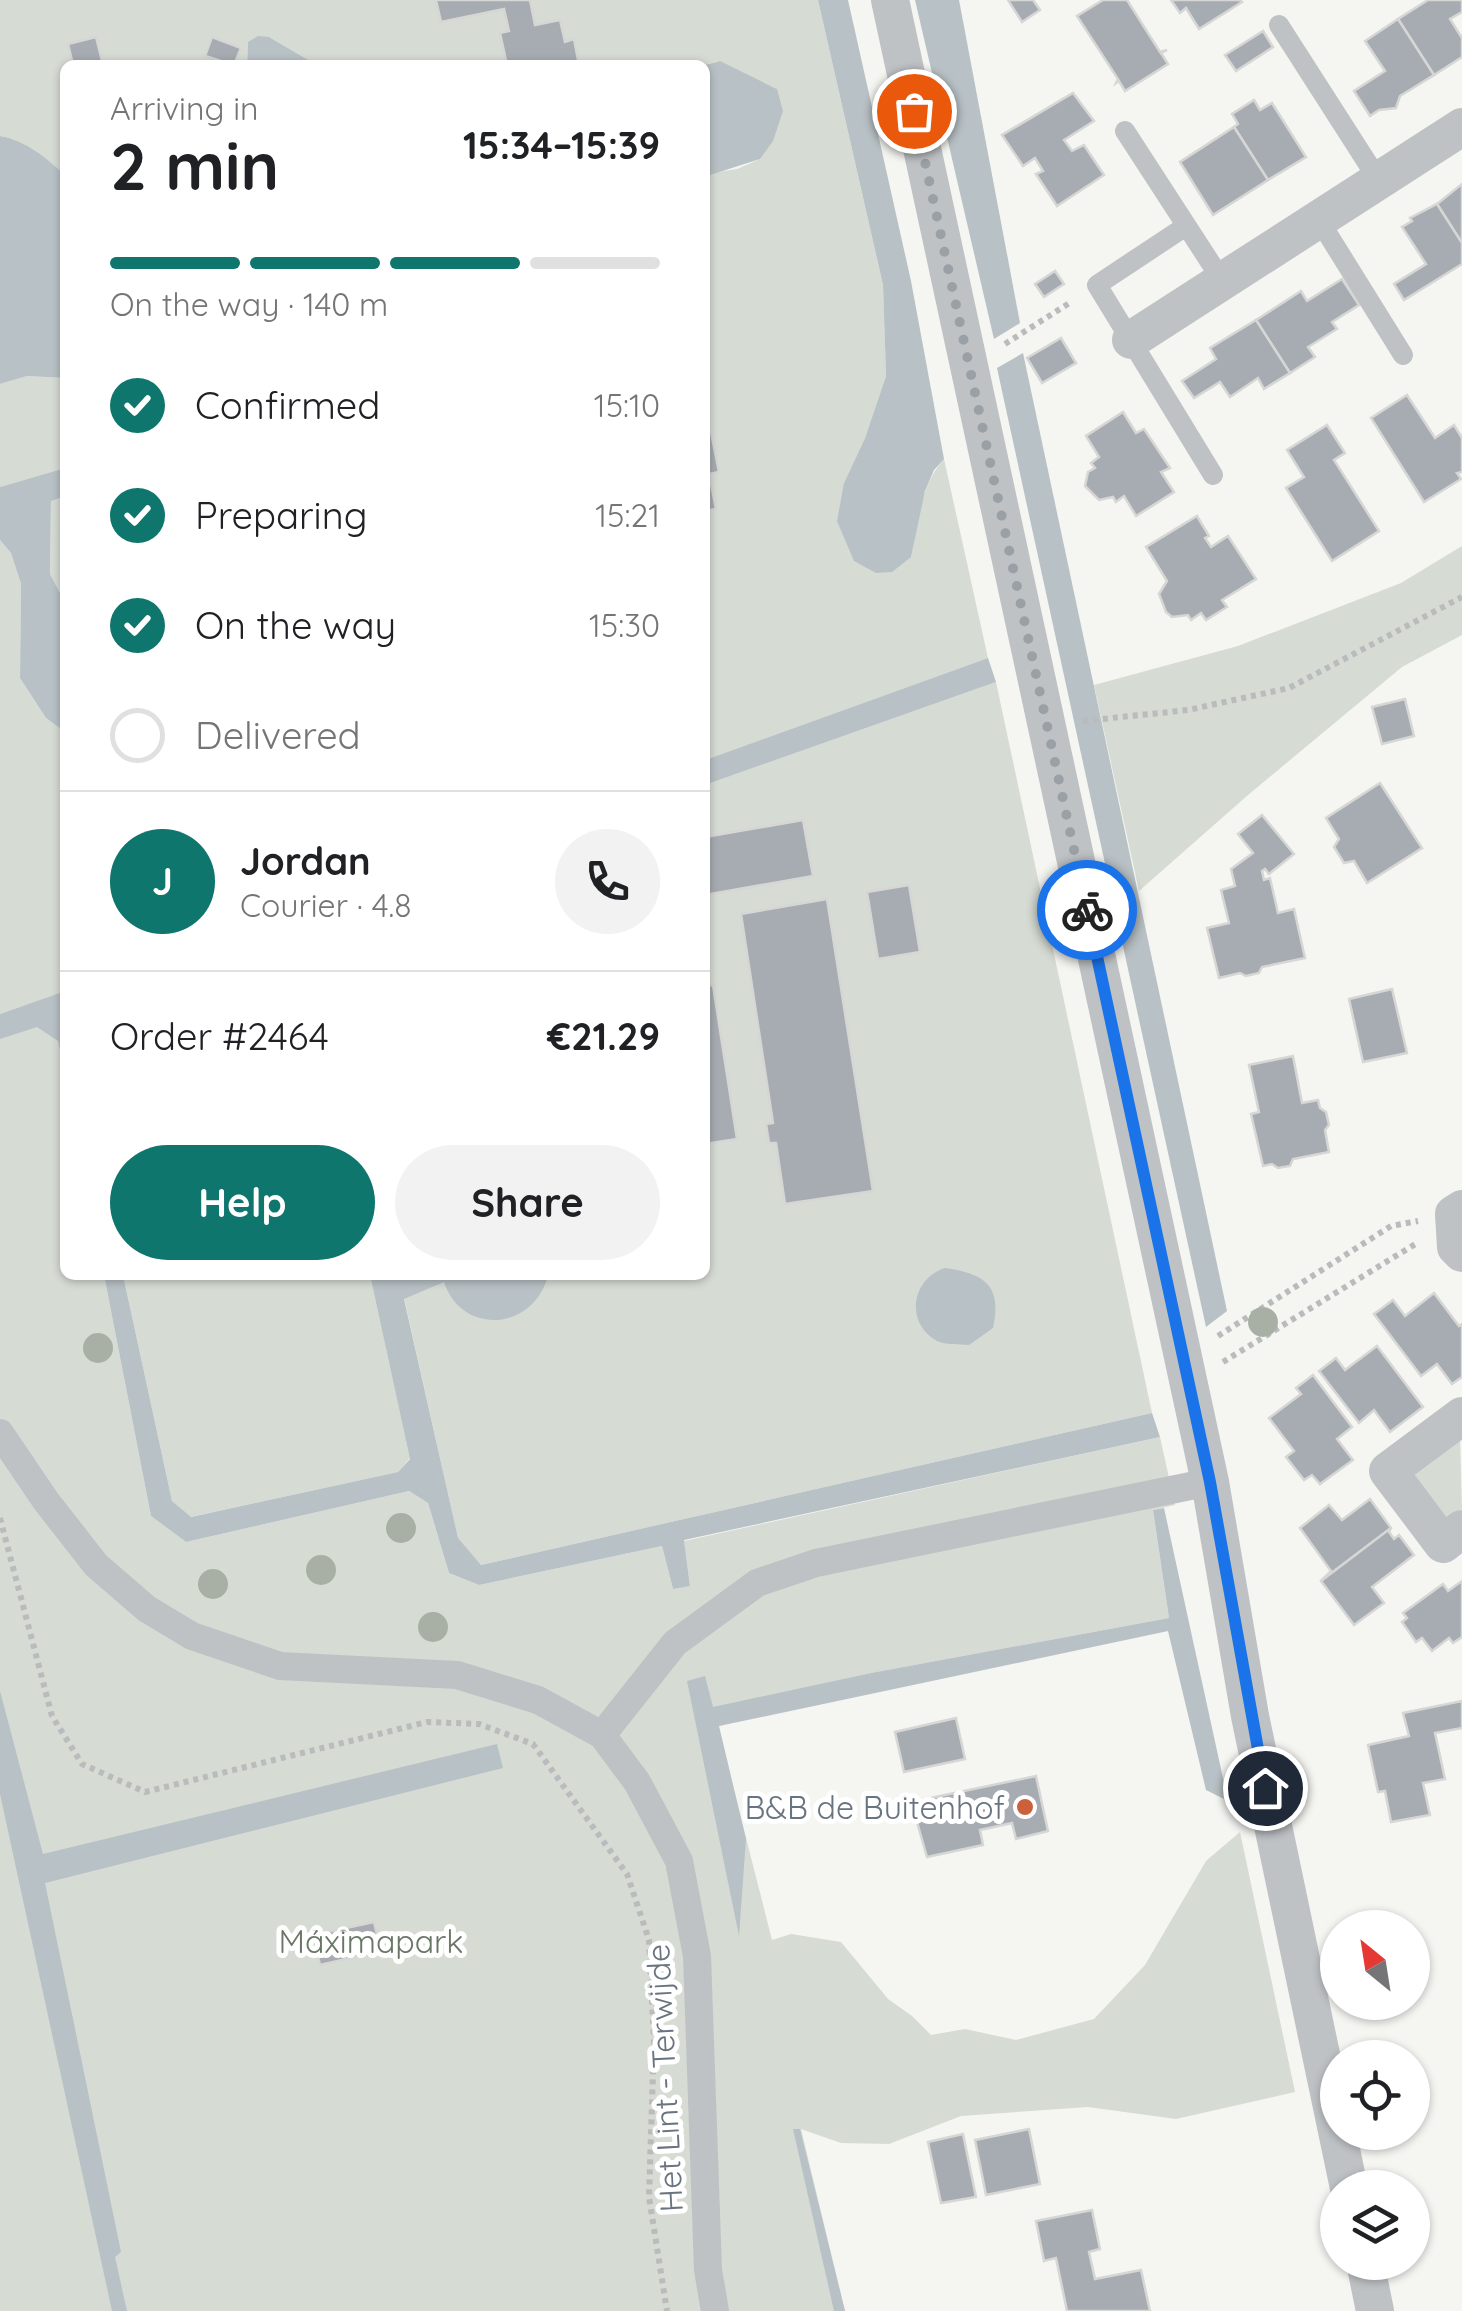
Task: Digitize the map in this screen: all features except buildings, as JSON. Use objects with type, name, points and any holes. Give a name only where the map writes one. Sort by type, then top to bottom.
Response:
[{"type":"street","points":[[890,0],[1210,1482],[1250,1716],[1345,2170]]},
{"type":"street","points":[[1131,340],[1462,128]]},
{"type":"street","points":[[1462,1416],[1388,1470],[1442,1544],[1462,1529]]},
{"type":"street","name":"Het Lint - Terwijde","points":[[0,1433],[46,1502],[96,1565],[148,1610],[192,1636],[280,1666],[457,1675],[538,1700],[602,1735],[638,1782],[679,1860],[697,1956],[708,2270],[714,2311]]},
{"type":"street","points":[[602,1735],[675,1643],[756,1583],[816,1564],[1210,1482]]},
{"type":"street","points":[[1368,2280],[1375,2311]]},
{"type":"lane","points":[[1279,26],[1379,181]]},
{"type":"lane","points":[[1125,131],[1222,282]]},
{"type":"lane","points":[[1318,220],[1404,355]]},
{"type":"lane","points":[[1186,226],[1097,285],[1213,476]]},
{"type":"path","points":[[968,357],[1012,342],[1097,285]]},
{"type":"path","points":[[1047,725],[1188,710],[1289,688],[1462,597]]},
{"type":"path","points":[[1185,1371],[1390,1226],[1458,1227]]},
{"type":"path","points":[[1185,1371],[1407,1247],[1458,1227]]},
{"type":"path","points":[[0,1518],[52,1716],[82,1764],[144,1792],[427,1722],[479,1724],[533,1744],[628,1874],[649,1940],[654,2041],[649,2197],[667,2311]]},
{"type":"green space","points":[[0,0],[818,0],[883,285],[886,376],[865,438],[844,483],[911,557],[925,493],[944,459],[988,658],[710,758],[710,173],[737,169],[760,159],[777,89],[719,61],[710,64],[710,60],[308,60],[269,37],[248,42],[247,60],[60,60],[60,171],[27,146],[0,136]]},
{"type":"green space","points":[[27,376],[60,378],[60,469],[0,487],[0,384]]},
{"type":"green space","points":[[60,497],[60,593],[50,574],[51,500]]},
{"type":"green space","points":[[0,540],[11,553],[21,584],[20,678],[46,718],[60,728],[60,993],[0,1014]]},
{"type":"green space","points":[[1462,546],[1462,635],[1402,667],[1139,891],[1094,685],[1238,646],[1401,583]]},
{"type":"green space","points":[[996,682],[1152,1413],[481,1565],[458,1539],[400,1280],[710,1280],[710,783]]},
{"type":"green space","name":"Máximapark","points":[[36,1016],[58,1041],[60,1280],[105,1280],[151,1516],[186,1542],[409,1491],[428,1503],[449,1573],[479,1585],[662,1546],[673,1589],[690,1585],[684,1541],[1160,1437],[1175,1505],[1153,1510],[1169,1618],[871,1673],[713,1708],[772,1940],[791,1934],[841,1942],[888,1999],[931,2035],[965,2029],[1016,2040],[1094,2019],[1145,1965],[1206,1861],[1240,1832],[1295,2092],[1176,2119],[1088,2107],[961,2116],[889,2144],[841,2143],[801,2129],[845,2311],[0,2311],[0,1028]]},
{"type":"green space","points":[[124,1280],[371,1280],[410,1458],[398,1472],[190,1517],[172,1501]]},
{"type":"green space","points":[[1460,1436],[1462,1509],[1448,1521],[1410,1474]]},
{"type":"shaded area","points":[[818,0],[848,0],[911,281],[944,459],[925,491],[911,557],[892,572],[876,573],[854,561],[837,521],[844,483],[865,438],[886,376],[883,285]]},
{"type":"shaded area","points":[[915,0],[959,0],[1020,323],[994,339]]},
{"type":"shaded area","points":[[258,36],[269,37],[308,60],[247,60],[248,42]]},
{"type":"shaded area","points":[[720,61],[777,89],[783,111],[773,141],[760,159],[710,175],[710,64]]},
{"type":"shaded area","points":[[0,136],[27,146],[60,171],[60,378],[27,376],[0,384]]},
{"type":"shaded area","points":[[1023,353],[1227,1311],[1206,1327],[997,368]]},
{"type":"shaded area","points":[[60,469],[60,498],[51,501],[50,574],[60,593],[60,728],[46,718],[20,678],[21,584],[11,553],[0,540],[0,487]]},
{"type":"shaded area","points":[[988,658],[996,682],[710,783],[710,758]]},
{"type":"shaded area","points":[[60,993],[60,1051],[58,1041],[37,1027],[0,1039],[0,1014]]},
{"type":"shaded area","points":[[945,1268],[981,1279],[993,1292],[993,1328],[969,1345],[937,1341],[927,1333],[916,1313],[919,1291],[925,1281]]},
{"type":"shaded area","points":[[105,1280],[124,1280],[172,1501],[191,1517],[398,1472],[410,1459],[371,1280],[546,1280],[529,1307],[498,1320],[466,1312],[453,1300],[444,1282],[404,1299],[458,1538],[481,1565],[1152,1413],[1160,1437],[684,1540],[690,1586],[673,1589],[662,1546],[479,1585],[449,1573],[428,1503],[409,1491],[186,1542],[151,1516]]},
{"type":"shaded area","points":[[1164,1508],[1228,1801],[1206,1790],[1168,1631],[719,1726],[746,1839],[739,1936],[687,1681],[705,1676],[713,1707],[871,1673],[1169,1618],[1153,1510]]},
{"type":"shaded area","points":[[0,1691],[43,1854],[497,1744],[503,1768],[45,1883],[121,2252],[115,2257],[127,2311],[112,2311],[0,1794]]},
{"type":"shaded area","points":[[793,2129],[800,2129],[845,2311],[834,2311]]},
{"type":"way so far","points":[[914,111],[1087,910]]},
{"type":"place","name":"B&B de Buitenhof","points":[[1025,1807]]},
{"type":"route","points":[[1087,910],[1210,1482],[1265,1788]]}]
